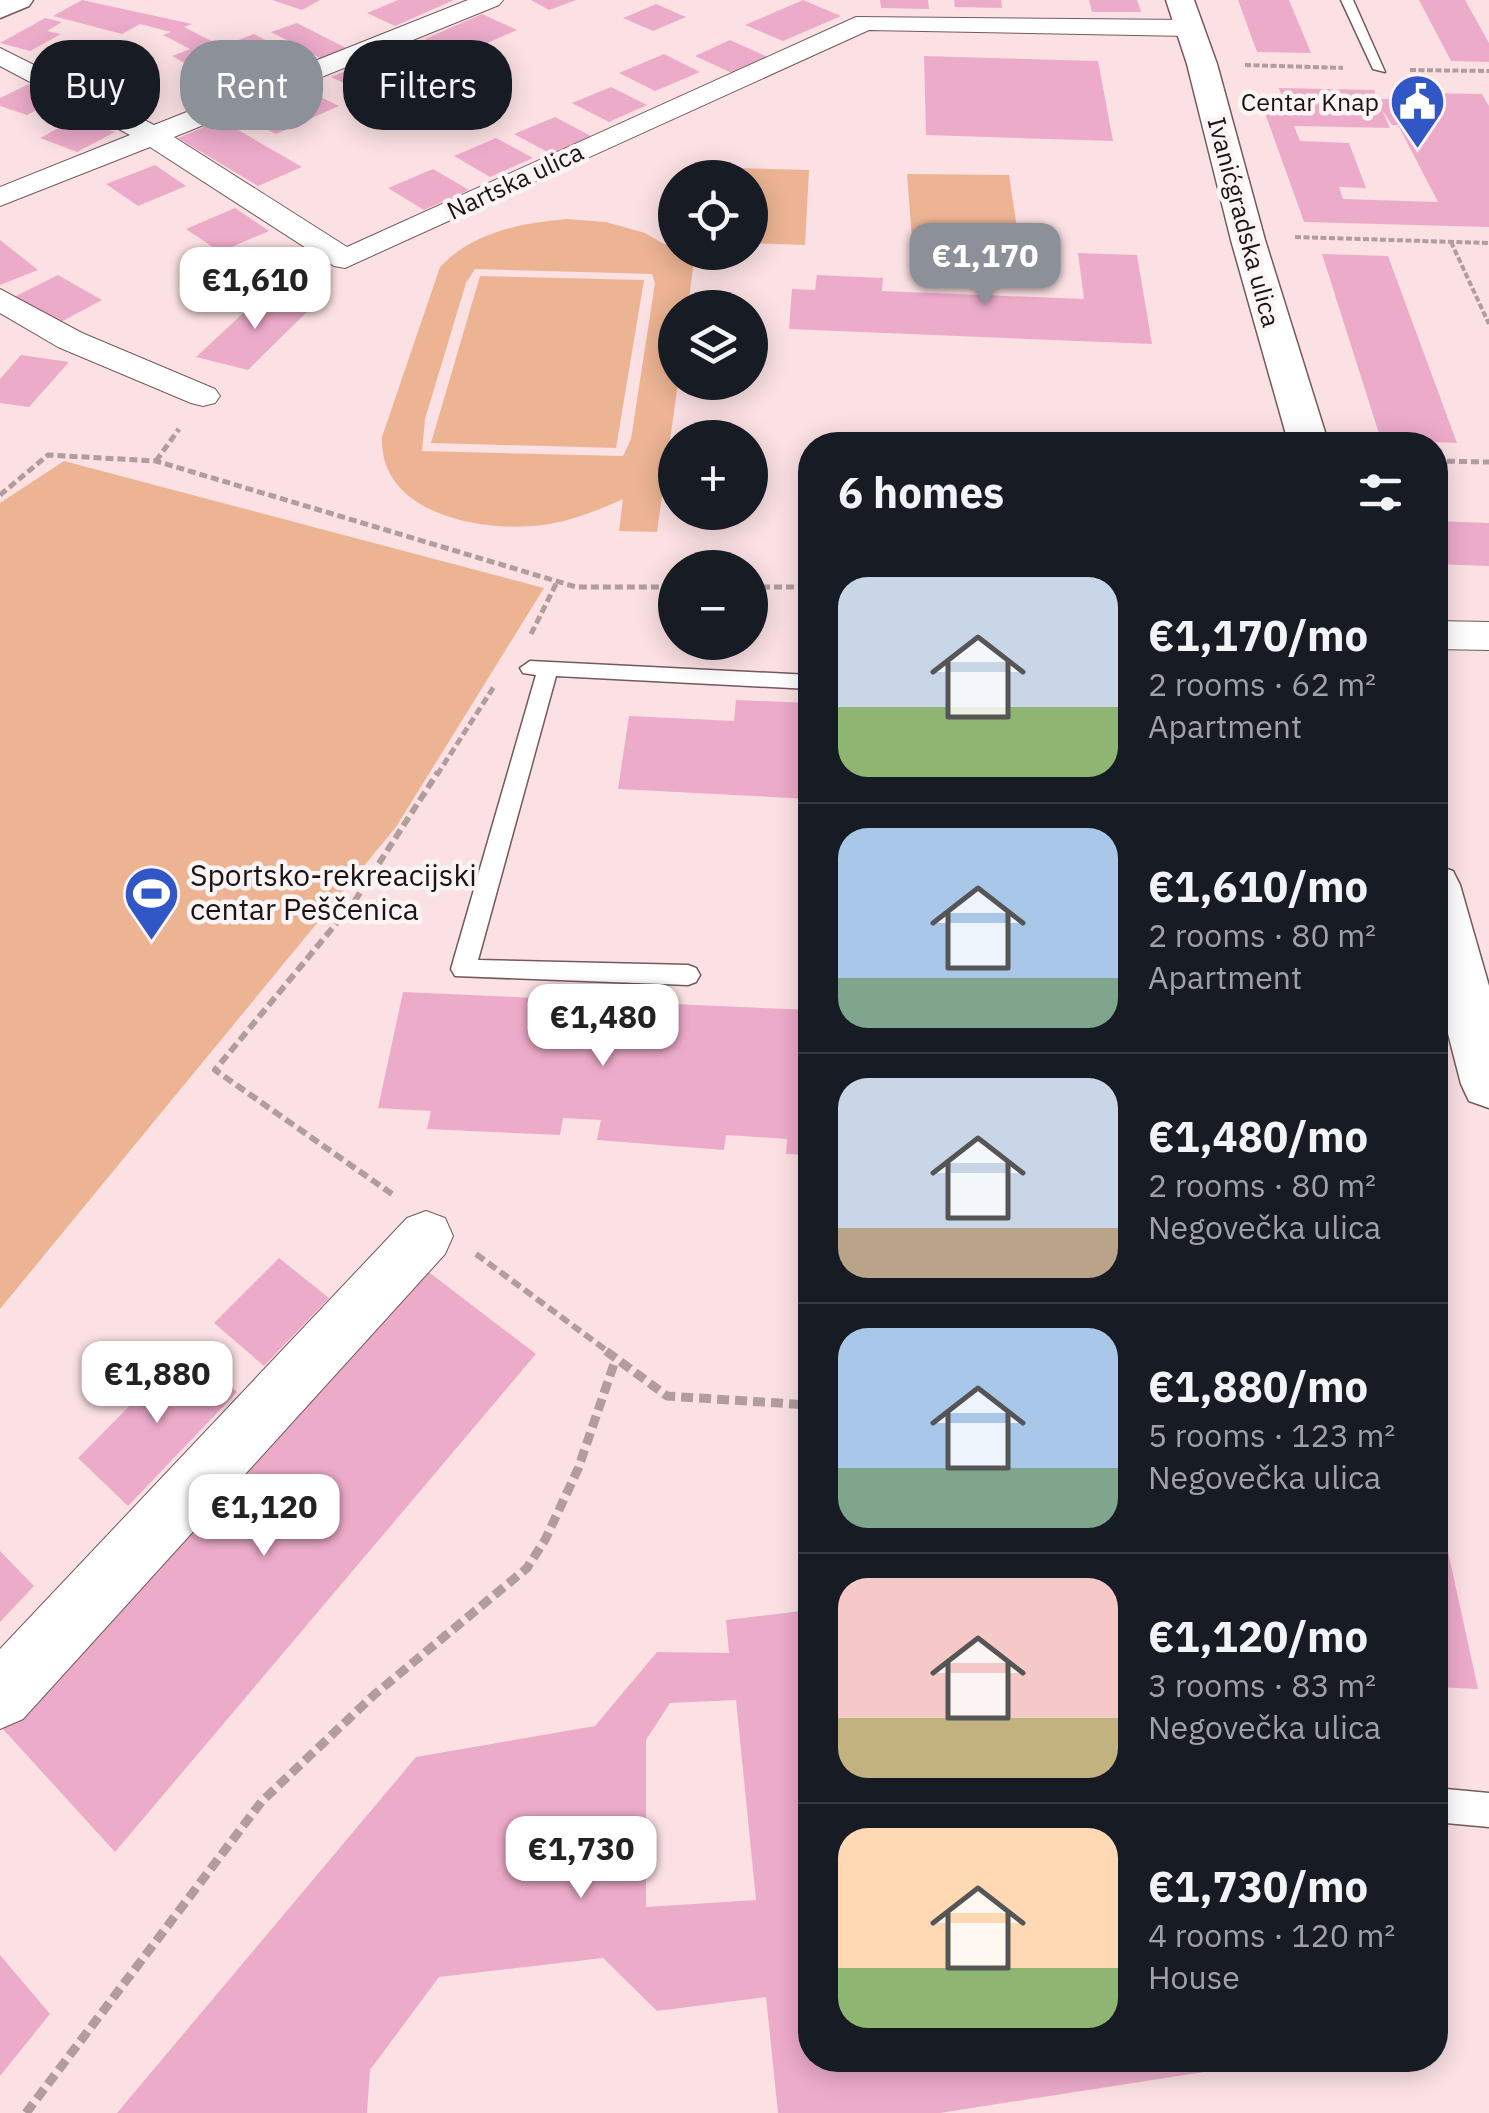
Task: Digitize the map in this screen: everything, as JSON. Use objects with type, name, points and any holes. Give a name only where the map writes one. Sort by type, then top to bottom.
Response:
[{"type":"street","points":[[0,10],[20,0]]},
{"type":"street","points":[[0,197],[490,0]]},
{"type":"street","name":"Nartska ulica","points":[[0,56],[150,134],[345,259],[852,26],[1036,12],[1184,14]]},
{"type":"street","name":"Ivanićgradska ulica","points":[[1184,14],[1202,64],[1252,257],[1304,432]]},
{"type":"street","points":[[0,299],[70,340],[204,396]]},
{"type":"street","points":[[1448,635],[1489,636]]},
{"type":"street","points":[[1448,933],[1489,1084]]},
{"type":"street","points":[[0,1696],[431,1230]]},
{"type":"lane","points":[[1348,0],[1380,69]]},
{"type":"lane","points":[[688,975],[463,969],[532,663],[798,681]]},
{"type":"lane","points":[[1448,1806],[1489,1810]]},
{"type":"path","points":[[1308,237],[1489,244]]},
{"type":"path","points":[[1451,242],[1489,324]]},
{"type":"path","points":[[0,495],[48,455],[156,460],[576,587],[658,587]]},
{"type":"path","points":[[1448,461],[1489,462]]},
{"type":"path","points":[[532,663],[558,582]]},
{"type":"path","points":[[768,587],[798,587]]},
{"type":"path","points":[[503,675],[354,902],[215,1070],[431,1230],[667,1396],[798,1404]]},
{"type":"path","points":[[26,2113],[262,1801],[375,1694],[527,1568],[545,1540],[578,1469],[615,1361]]},
{"type":"shaded area","points":[[768,169],[809,170],[805,245],[768,244]]},
{"type":"shaded area","points":[[907,174],[1009,175],[1019,242],[912,240]]},
{"type":"shaded area","points":[[567,219],[606,222],[658,241],[658,270],[693,270],[690,290],[658,290],[658,400],[676,400],[673,420],[658,420],[657,532],[619,531],[623,499],[584,515],[543,525],[492,526],[465,521],[416,501],[397,485],[386,464],[382,437],[440,267],[467,245],[515,227]],"holes":[[[475,269],[652,274],[655,283],[631,439],[623,456],[422,451],[425,419],[466,283]]]},
{"type":"shaded area","points":[[480,276],[644,280],[616,448],[431,443]]},
{"type":"shaded area","name":"Sportsko-rekreacijski centar Peščenica","points":[[64,461],[544,588],[396,827],[0,1309],[0,503]]},
{"type":"building","points":[[82,0],[192,24],[184,27],[209,40],[180,40],[180,44],[163,35],[171,32],[140,24],[122,34],[53,16]]},
{"type":"building","points":[[272,0],[320,0],[302,10]]},
{"type":"building","points":[[398,0],[454,0],[395,26],[367,13]]},
{"type":"building","points":[[531,0],[576,0],[549,10]]},
{"type":"building","points":[[803,0],[841,16],[783,41],[745,25]]},
{"type":"building","points":[[880,0],[928,0],[929,9],[881,8]]},
{"type":"building","points":[[954,0],[1001,0],[1002,8],[955,7]]},
{"type":"building","points":[[1089,0],[1137,0],[1141,12],[1092,12]]},
{"type":"building","points":[[1238,0],[1289,0],[1311,53],[1257,52]]},
{"type":"building","points":[[1419,0],[1465,0],[1489,43],[1489,62],[1451,61]]},
{"type":"building","points":[[656,4],[686,17],[653,31],[623,18]]},
{"type":"building","points":[[482,14],[517,30],[494,40],[425,39]]},
{"type":"building","points":[[45,18],[62,22],[47,31],[61,34],[50,40],[30,40],[30,51],[0,43]]},
{"type":"building","points":[[297,23],[343,46],[343,51],[323,59],[323,40],[286,40],[271,32]]},
{"type":"building","points":[[254,34],[265,40],[238,40]]},
{"type":"building","points":[[730,40],[768,57],[732,73],[695,56]]},
{"type":"building","points":[[664,54],[700,72],[655,91],[619,73]]},
{"type":"building","points":[[924,56],[1098,61],[1113,141],[926,135]]},
{"type":"building","points":[[343,72],[343,83],[331,77]]},
{"type":"building","points":[[30,84],[30,113],[0,106],[0,98]]},
{"type":"building","points":[[611,87],[647,105],[609,122],[572,103]]},
{"type":"building","points":[[1279,88],[1374,90],[1379,105],[1383,104],[1380,99],[1431,100],[1427,93],[1482,94],[1489,106],[1489,227],[1304,222],[1261,102],[1284,102]],"holes":[[[1382,110],[1392,125],[1398,125],[1438,202],[1343,199],[1339,187],[1366,188],[1349,143],[1300,141],[1294,126],[1390,128]]]},
{"type":"building","points":[[323,98],[339,106],[323,113]]},
{"type":"building","points":[[555,117],[591,136],[551,154],[514,134]]},
{"type":"building","points":[[55,130],[115,132],[77,152],[40,138]]},
{"type":"building","points":[[197,130],[238,130],[302,167],[258,186],[178,138]]},
{"type":"building","points":[[496,138],[533,158],[490,177],[454,156]]},
{"type":"building","points":[[155,165],[186,186],[138,206],[106,184]]},
{"type":"building","points":[[433,169],[469,190],[424,210],[388,188]]},
{"type":"building","points":[[235,208],[269,231],[220,252],[186,229]]},
{"type":"building","points":[[0,240],[38,270],[0,285]]},
{"type":"building","points":[[1078,253],[1137,255],[1152,344],[789,329],[792,289],[815,290],[817,275],[883,278],[882,291],[1084,299]]},
{"type":"building","points":[[1322,254],[1388,256],[1457,443],[1448,443],[1448,432],[1378,432]]},
{"type":"building","points":[[58,275],[102,300],[57,324],[12,298]]},
{"type":"building","points":[[265,293],[314,305],[248,370],[196,357]]},
{"type":"building","points":[[21,355],[69,362],[29,407],[0,403],[0,379]]},
{"type":"building","points":[[1448,521],[1489,523],[1489,566],[1448,564]]},
{"type":"building","points":[[736,700],[798,703],[798,798],[618,789],[629,716],[734,721]]},
{"type":"building","points":[[403,992],[798,1009],[798,1154],[786,1154],[787,1139],[726,1135],[724,1150],[597,1140],[601,1120],[563,1118],[560,1135],[427,1129],[431,1111],[378,1108]]},
{"type":"building","points":[[279,1258],[329,1298],[264,1366],[214,1323]]},
{"type":"building","points":[[426,1270],[536,1354],[115,1852],[2,1728]]},
{"type":"building","points":[[187,1348],[237,1392],[128,1506],[78,1458]]},
{"type":"building","points":[[0,1551],[34,1586],[0,1622]]},
{"type":"building","points":[[1448,1551],[1478,1689],[1448,1688]]},
{"type":"building","points":[[798,1611],[798,2072],[1204,2072],[940,2113],[778,2113],[766,1997],[657,2011],[603,1958],[439,1977],[370,2070],[367,2113],[117,2113],[416,1757],[595,1726],[657,1652],[729,1653],[726,1620]],"holes":[[[736,1700],[756,1900],[646,1907],[646,1740],[670,1703]]]},
{"type":"building","points":[[0,1955],[50,2014],[0,2076]]},
{"type":"place","name":"Centar Knap","points":[[1418,151]]},
{"type":"place","name":"Sportsko-rekreacijski centar Peščenica","points":[[151,942]]}]
